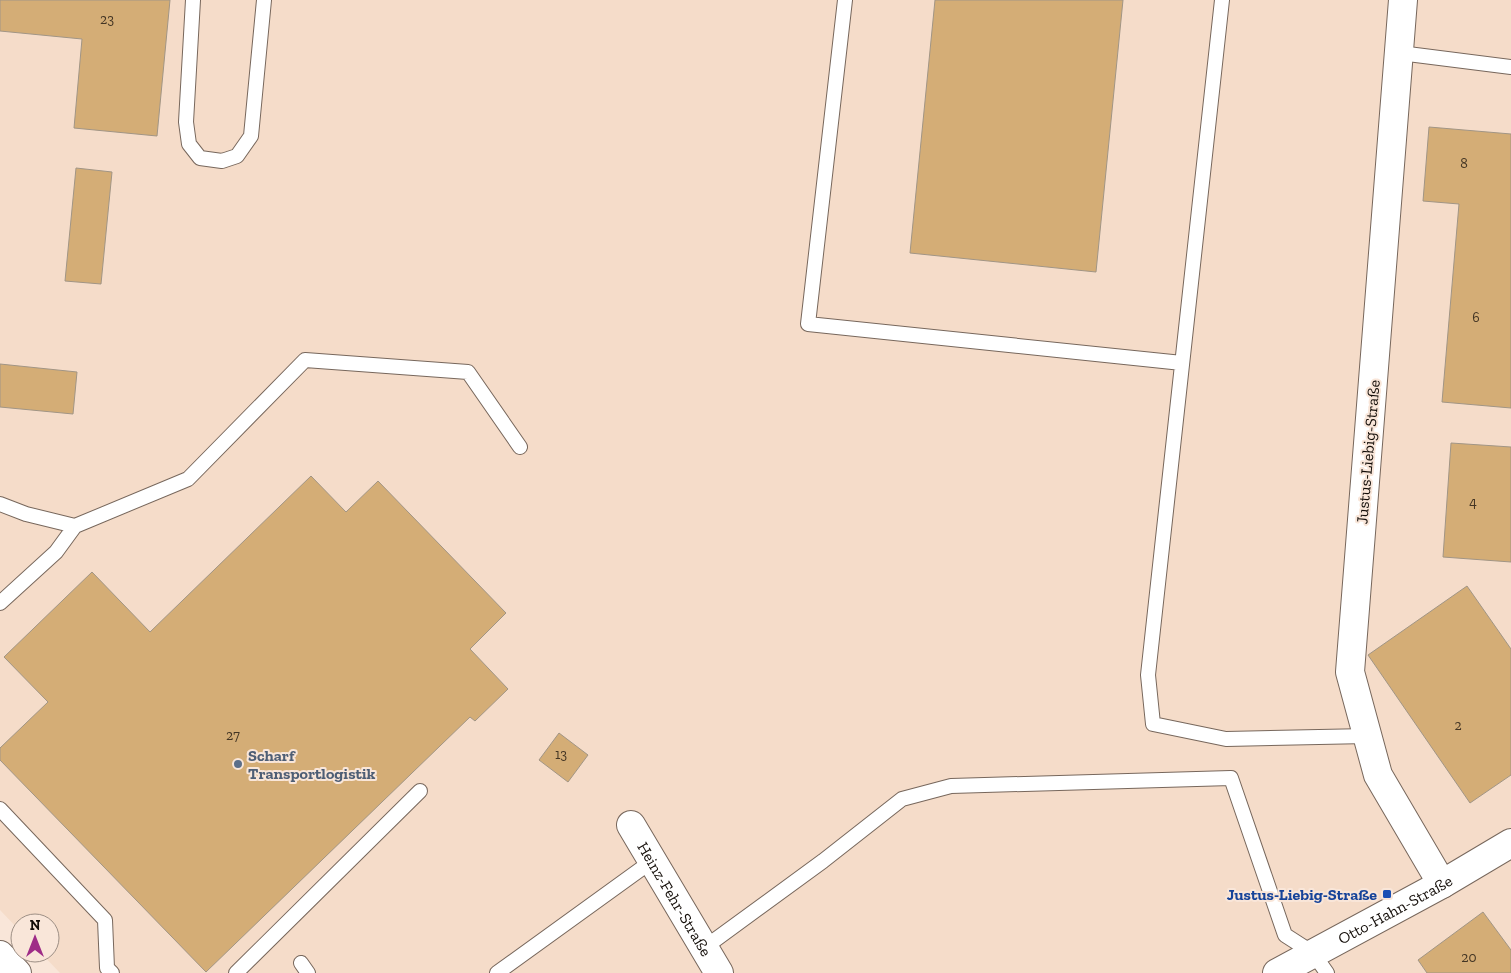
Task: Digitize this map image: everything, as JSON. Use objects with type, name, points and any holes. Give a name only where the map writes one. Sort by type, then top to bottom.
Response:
[{"type":"street","name":"Justus-Liebig-Straße","points":[[1403,0],[1350,672],[1378,775],[1442,884]]},
{"type":"street","name":"Heinz-Fehr-Straße","points":[[631,825],[719,973]]},
{"type":"street","name":"Otto-Hahn-Straße","points":[[1277,973],[1320,963],[1442,884],[1511,843]]},
{"type":"street","points":[[0,955],[17,973]]},
{"type":"lane","points":[[194,0],[186,122],[189,144],[200,158],[222,160],[237,156],[251,136],[264,0]]},
{"type":"lane","points":[[845,0],[808,324],[1182,363]]},
{"type":"lane","points":[[1222,0],[1148,675],[1153,724],[1226,739],[1368,736]]},
{"type":"lane","points":[[1400,53],[1511,67]]},
{"type":"lane","points":[[0,603],[56,552],[75,526],[188,479],[305,360],[468,372],[520,447]]},
{"type":"lane","points":[[0,504],[26,514],[75,526]]},
{"type":"lane","points":[[704,948],[902,799],[951,786],[1231,778],[1286,935],[1320,963]]},
{"type":"lane","points":[[236,973],[420,791]]},
{"type":"lane","points":[[0,809],[105,920],[106,968],[112,973]]},
{"type":"lane","points":[[497,973],[652,861]]},
{"type":"shaded area","points":[[0,0],[1511,0],[1511,973],[60,973],[50,963],[60,963],[60,913],[10,913],[10,920],[0,910]]},
{"type":"building","points":[[0,0],[170,0],[157,136],[74,128],[82,39],[0,31]]},
{"type":"building","points":[[935,0],[1123,0],[1096,272],[910,253]]},
{"type":"building","points":[[1429,127],[1511,134],[1511,408],[1442,402],[1459,204],[1423,201]]},
{"type":"building","points":[[76,168],[112,172],[101,284],[65,281]]},
{"type":"building","points":[[0,364],[77,372],[73,414],[0,407]]},
{"type":"building","points":[[1451,443],[1511,447],[1511,562],[1443,557]]},
{"type":"building","points":[[311,476],[346,512],[378,481],[506,613],[470,649],[508,689],[475,721],[470,717],[206,972],[0,760],[0,748],[48,702],[4,657],[92,572],[150,632]]},
{"type":"building","points":[[1467,586],[1511,649],[1511,775],[1470,803],[1368,655]]},
{"type":"building","points":[[559,733],[588,755],[568,782],[539,760]]},
{"type":"building","points":[[1483,912],[1511,950],[1511,973],[1427,973],[1418,960]]},
{"type":"place","name":"Scharf Transportlogistik","points":[[238,764]]},
{"type":"place","name":"Justus-Liebig-Straße","points":[[1387,894]]}]
